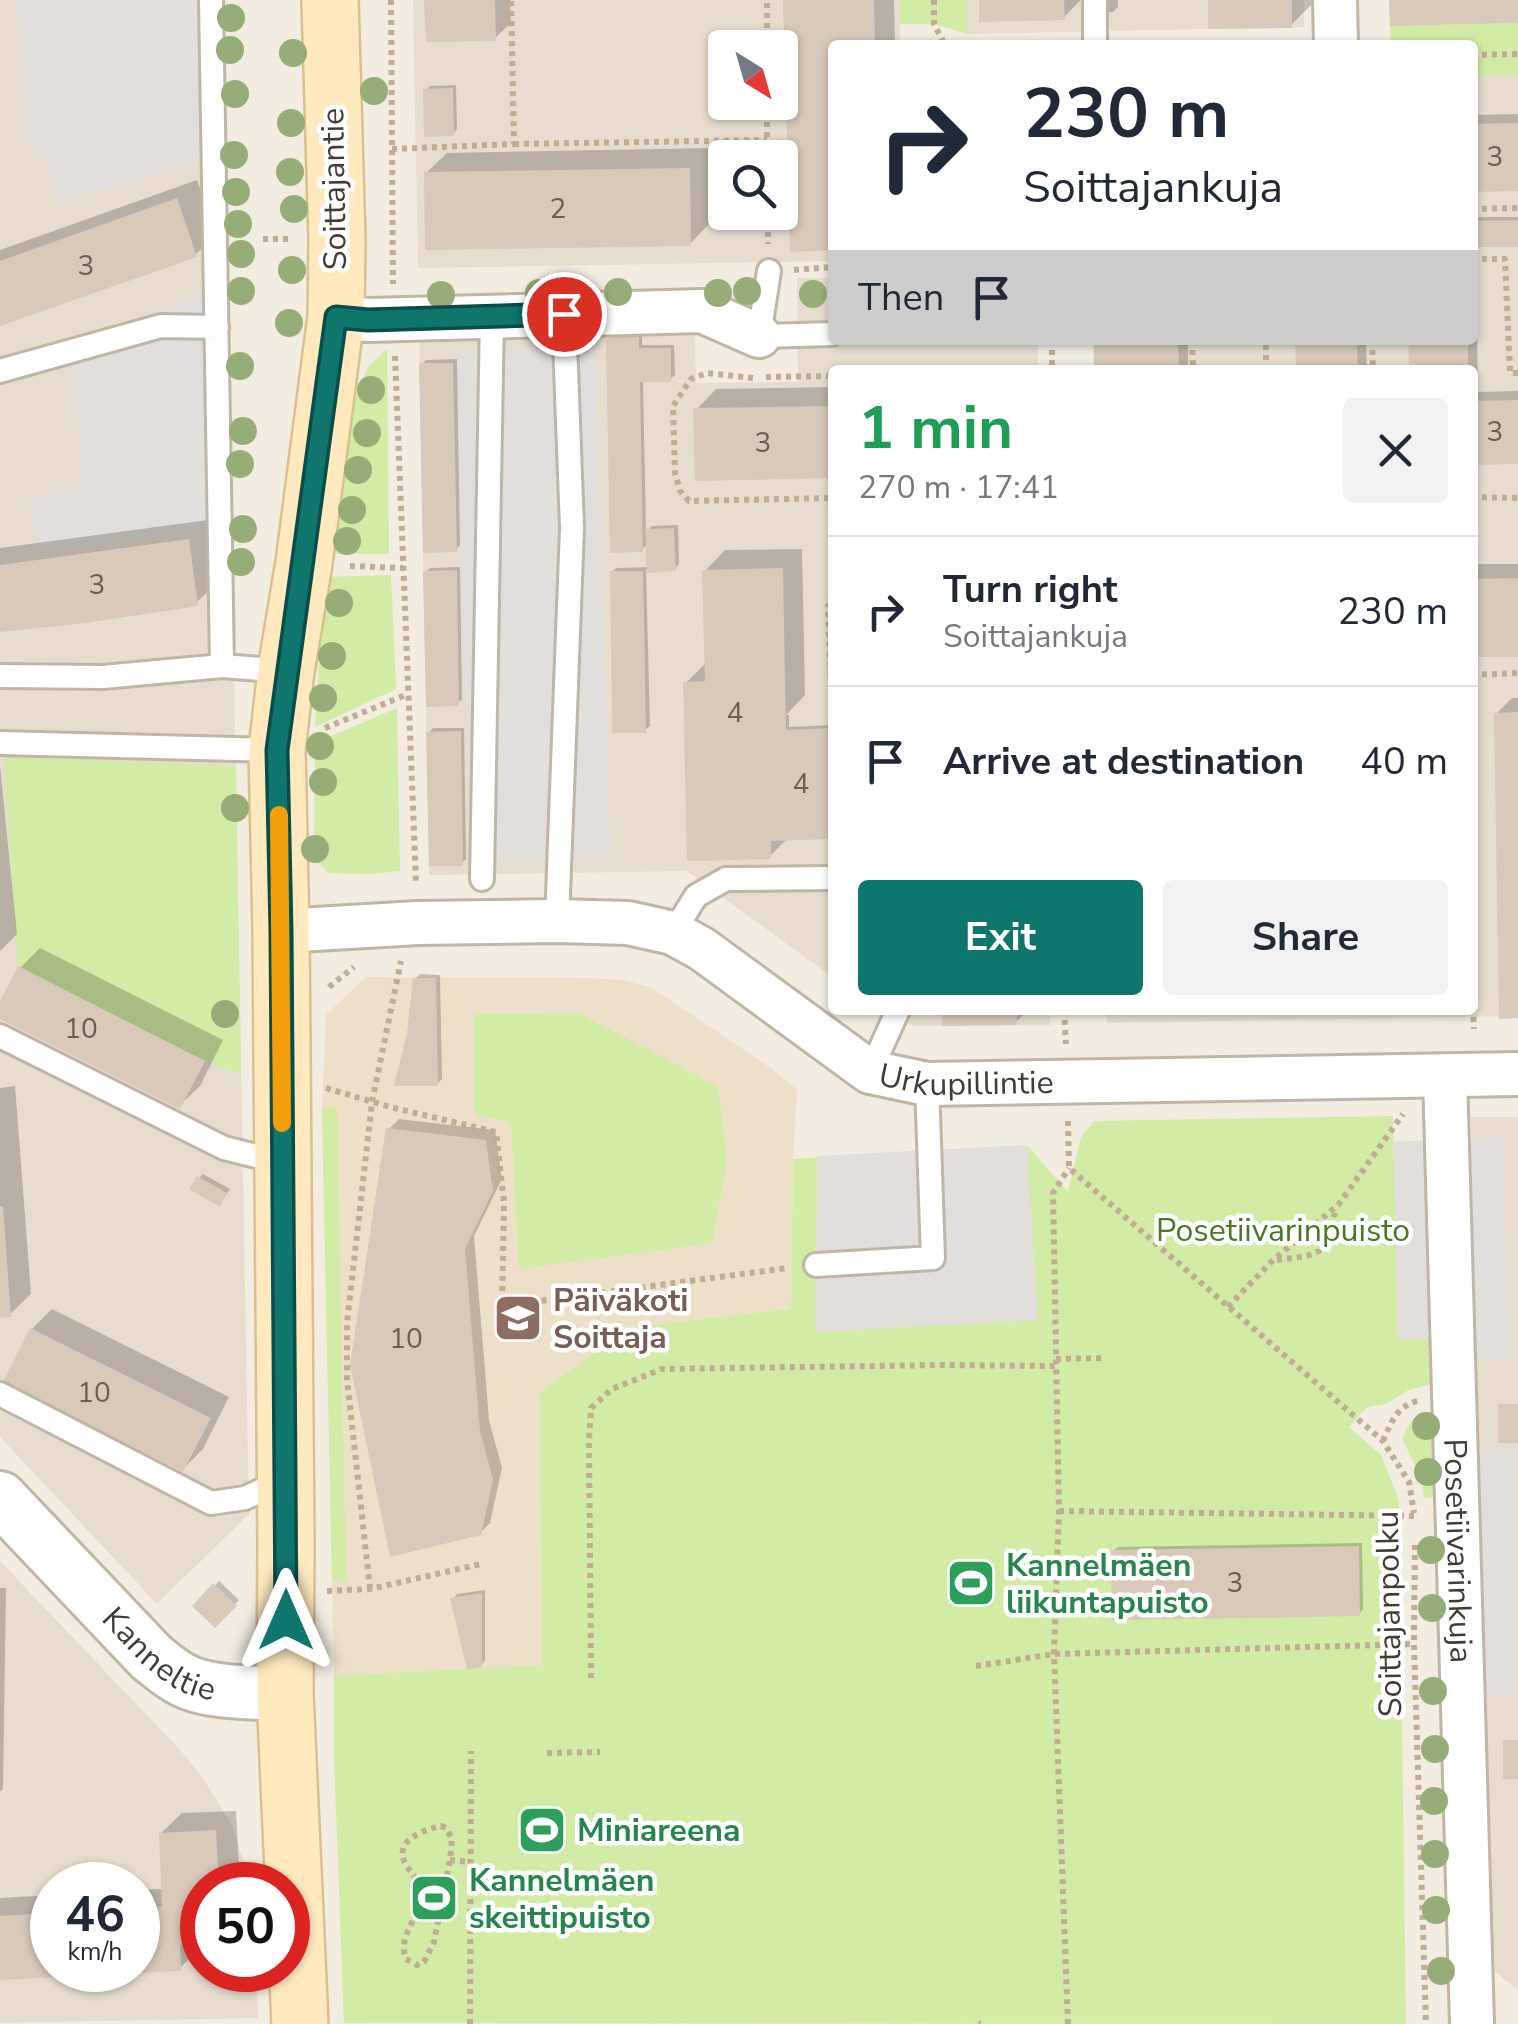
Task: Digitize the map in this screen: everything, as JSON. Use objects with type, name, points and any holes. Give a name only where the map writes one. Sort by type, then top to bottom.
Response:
[{"type":"main road","name":"Soittajantie","points":[[285,1694],[281,931],[294,742],[286,671],[336,317],[330,0]]},
{"type":"main road","points":[[285,1694],[300,2024]]},
{"type":"street","points":[[1335,0],[1336,40]]},
{"type":"street","points":[[336,317],[368,320],[702,311],[759,336]]},
{"type":"street","name":"Urkupillintie","points":[[281,931],[418,923],[557,921],[628,923],[672,933],[702,948],[870,1072],[926,1084],[1518,1074]]},
{"type":"street","name":"Posetiivarinkuja","points":[[1445,1076],[1472,2024]]},
{"type":"street","name":"Kanneltie","points":[[0,1498],[150,1657],[170,1672],[187,1682],[215,1688],[285,1694]]},
{"type":"lane","points":[[211,0],[222,666]]},
{"type":"lane","points":[[1094,0],[1095,40]]},
{"type":"lane","points":[[769,272],[759,336],[828,334]]},
{"type":"lane","points":[[557,921],[572,528],[564,314]]},
{"type":"lane","points":[[482,879],[492,316]]},
{"type":"lane","points":[[0,371],[161,326],[216,327]]},
{"type":"lane","points":[[0,676],[102,677],[222,666],[286,671]]},
{"type":"lane","points":[[0,743],[294,742]]},
{"type":"lane","points":[[672,933],[696,896],[726,880],[828,878]]},
{"type":"lane","points":[[870,1072],[896,1015]]},
{"type":"lane","points":[[0,1036],[224,1148],[260,1157],[283,1157]]},
{"type":"lane","points":[[816,1266],[933,1258],[926,1084]]},
{"type":"lane","points":[[0,1394],[212,1502],[246,1498],[260,1490],[286,1491]]},
{"type":"path","points":[[392,0],[393,278]]},
{"type":"path","points":[[511,0],[514,144]]},
{"type":"path","points":[[767,0],[767,30]]},
{"type":"path","points":[[934,0],[934,24],[942,40]]},
{"type":"path","points":[[1478,55],[1518,54]]},
{"type":"path","points":[[767,120],[767,140]]},
{"type":"path","points":[[392,149],[708,141]]},
{"type":"path","points":[[1478,209],[1518,208]]},
{"type":"path","points":[[1478,259],[1505,259],[1510,373],[1518,372]]},
{"type":"path","points":[[395,342],[416,883]]},
{"type":"path","points":[[828,376],[740,378],[708,374],[690,379],[673,406],[676,473],[680,491],[688,501],[828,498]]},
{"type":"path","points":[[1478,498],[1518,498]]},
{"type":"path","points":[[350,566],[403,568]]},
{"type":"path","points":[[1478,675],[1518,673]]},
{"type":"path","points":[[294,742],[408,694]]},
{"type":"path","points":[[370,1589],[347,1379],[347,1322],[372,1102],[402,956]]},
{"type":"path","points":[[1064,1015],[1065,1040]]},
{"type":"path","points":[[1473,1015],[1474,1030]]},
{"type":"path","points":[[1270,1262],[1319,1251],[1339,1204],[1407,1108],[1445,1076]]},
{"type":"path","points":[[316,1085],[496,1132],[504,1202],[502,1306],[792,1267]]},
{"type":"path","points":[[1068,1113],[1069,1168],[1053,1193],[1058,1511],[1054,1654],[1068,2024]]},
{"type":"path","name":"Soittajanpolku","points":[[1069,1168],[1383,1441],[1409,1482],[1415,1516]]},
{"type":"path","points":[[1228,1308],[1270,1262],[1339,1204]]},
{"type":"path","points":[[591,1678],[590,1423],[592,1408],[612,1389],[662,1368],[1104,1358]]},
{"type":"path","points":[[1058,1511],[1457,1515]]},
{"type":"path","name":"Soittajanpolku","points":[[1415,1534],[1414,1644],[1426,2024]]},
{"type":"path","points":[[321,1591],[370,1589],[481,1564]]},
{"type":"path","points":[[976,1666],[1054,1654],[1414,1644]]},
{"type":"path","points":[[470,1751],[470,2024]]},
{"type":"path","points":[[546,1753],[600,1752]]},
{"type":"path","points":[[434,1827],[446,1828],[452,1840],[450,1860],[430,1955],[416,1965],[406,1958],[403,1948],[422,1891],[404,1860],[404,1846],[434,1827]]},
{"type":"path","points":[[450,1860],[469,1862]]},
{"type":"shaded area","points":[[0,0],[222,0],[249,1514],[157,1604],[0,1437]]},
{"type":"shaded area","points":[[17,0],[222,0],[221,155],[57,203],[48,166],[28,141]]},
{"type":"shaded area","points":[[413,0],[900,0],[900,40],[828,40],[828,261],[418,268]]},
{"type":"shaded area","points":[[967,0],[1304,0],[1304,27],[967,34]]},
{"type":"shaded area","points":[[1518,75],[1518,1016],[1107,1023],[1107,1015],[1478,1015],[1478,365],[1094,365],[1093,345],[1478,345],[1478,76]]},
{"type":"shaded area","points":[[797,278],[828,278],[828,345],[1038,345],[1038,365],[828,365],[828,974],[687,871],[429,875],[419,335],[695,331],[696,383],[798,382]]},
{"type":"shaded area","points":[[226,287],[229,525],[36,550],[29,498],[83,488],[72,341]]},
{"type":"shaded area","points":[[594,347],[611,857],[471,862],[454,352]]},
{"type":"shaded area","name":"Päiväkoti Soittaja","points":[[366,977],[623,980],[652,988],[771,1068],[797,1090],[791,1309],[630,1327],[540,1392],[543,1666],[334,1676],[322,1108],[326,1015]]},
{"type":"shaded area","points":[[890,1015],[1050,1015],[1050,1025],[914,1026]]},
{"type":"shaded area","points":[[1471,1117],[1518,1117],[1518,1990],[1486,1964]]},
{"type":"shaded area","points":[[1503,1137],[1509,1358],[1452,1360],[1451,1337],[1398,1340],[1393,1142]]},
{"type":"shaded area","points":[[1027,1145],[1038,1320],[816,1332],[817,1156]]},
{"type":"shaded area","points":[[1515,1449],[1515,1695],[1463,1695],[1456,1450]]},
{"type":"shaded area","points":[[0,1561],[182,1752],[232,1825],[244,1862],[180,1862],[180,1992],[257,1992],[258,2018],[0,2023]]},
{"type":"green space","points":[[900,0],[967,0],[967,34],[934,24],[900,24]]},
{"type":"green space","points":[[1518,23],[1518,75],[1478,76],[1478,40],[1391,40],[1390,26]]},
{"type":"green space","points":[[387,349],[389,554],[334,554],[354,402],[368,367]]},
{"type":"green space","points":[[391,575],[396,689],[315,727],[325,577]]},
{"type":"green space","points":[[397,708],[400,871],[329,873],[314,859],[315,743]]},
{"type":"green space","points":[[4,756],[236,766],[241,1075],[205,1061],[18,966]]},
{"type":"green space","points":[[578,1013],[718,1086],[727,1162],[712,1243],[519,1269],[511,1123],[474,1114],[474,1014]]},
{"type":"green space","points":[[322,1108],[337,1108],[346,1580],[332,1581]]},
{"type":"green space","name":"Kannelmäen liikuntapuisto","points":[[1393,1116],[1398,1339],[1436,1338],[1437,1383],[1408,1390],[1386,1404],[1367,1407],[1349,1427],[1381,1455],[1399,1500],[1406,2024],[344,2023],[334,1676],[542,1665],[540,1392],[630,1327],[791,1309],[793,1159],[1027,1145],[1068,1192],[1081,1137],[1094,1121]]},
{"type":"green space","points":[[1437,1412],[1438,1497],[1424,1498],[1422,1480],[1402,1438],[1420,1413]]},
{"type":"building","points":[[424,0],[495,0],[496,41],[426,42]]},
{"type":"building","points":[[783,0],[874,0],[875,40],[828,40],[828,250],[790,252],[789,230],[798,230],[798,140],[787,140],[786,120],[798,120],[798,30],[784,30]]},
{"type":"building","points":[[979,0],[1064,0],[1065,20],[979,22]]},
{"type":"building","points":[[1208,0],[1292,0],[1292,28],[1208,29]]},
{"type":"building","points":[[1389,0],[1518,0],[1518,23],[1390,26]]},
{"type":"building","points":[[453,88],[454,136],[424,137],[423,89]]},
{"type":"building","points":[[1518,123],[1518,191],[1478,192],[1478,124]]},
{"type":"building","points":[[690,168],[691,246],[425,250],[424,172]]},
{"type":"building","points":[[177,198],[197,257],[0,326],[0,261]]},
{"type":"building","points":[[1518,220],[1518,247],[1478,247],[1478,221]]},
{"type":"building","points":[[639,337],[639,348],[671,348],[671,382],[640,382],[643,552],[610,553],[606,340]]},
{"type":"building","points":[[1094,345],[1178,345],[1179,365],[1094,365]]},
{"type":"building","points":[[1295,345],[1357,345],[1358,365],[1296,365]]},
{"type":"building","points":[[1408,345],[1468,345],[1468,365],[1409,365]]},
{"type":"building","points":[[419,363],[453,363],[457,552],[423,553]]},
{"type":"building","points":[[1518,400],[1518,464],[1478,465],[1478,401]]},
{"type":"building","points":[[828,406],[828,478],[695,481],[693,408]]},
{"type":"building","points":[[674,528],[676,571],[647,573],[645,529]]},
{"type":"building","points":[[189,539],[198,606],[0,632],[0,565]]},
{"type":"building","points":[[783,568],[786,730],[828,728],[828,839],[771,841],[771,859],[687,861],[683,682],[705,681],[702,570]]},
{"type":"building","points":[[457,570],[459,706],[426,707],[423,571]]},
{"type":"building","points":[[610,571],[643,571],[646,733],[612,733]]},
{"type":"building","points":[[1518,578],[1518,657],[1478,657],[1478,579]]},
{"type":"building","points":[[1518,712],[1518,1018],[1499,1019],[1494,713]]},
{"type":"building","points":[[461,731],[463,866],[429,866],[426,732]]},
{"type":"building","points":[[18,966],[205,1061],[180,1109],[0,1019],[0,1001]]},
{"type":"building","points":[[413,978],[436,978],[438,1086],[394,1086],[407,1034]]},
{"type":"building","points":[[942,1015],[1017,1015],[1017,1025],[942,1026]]},
{"type":"building","points":[[386,1128],[486,1140],[493,1191],[465,1249],[480,1431],[493,1479],[481,1535],[390,1557],[350,1365]]},
{"type":"building","points":[[197,1176],[227,1193],[220,1207],[189,1189]]},
{"type":"building","points":[[0,1206],[11,1317],[0,1318]]},
{"type":"building","points":[[30,1328],[211,1418],[183,1472],[3,1382]]},
{"type":"building","points":[[1498,1404],[1518,1404],[1518,1443],[1498,1443]]},
{"type":"building","points":[[1359,1546],[1360,1616],[1112,1620],[1111,1550]]},
{"type":"building","points":[[213,1583],[237,1606],[215,1628],[192,1606]]},
{"type":"building","points":[[482,1593],[482,1667],[467,1670],[450,1598]]},
{"type":"building","points":[[1503,1740],[1518,1740],[1518,1779],[1503,1779]]},
{"type":"building","points":[[216,1830],[218,1862],[180,1862],[180,1971],[160,1972],[159,1833]]},
{"type":"building","points":[[30,1914],[30,1978],[0,1980],[0,1916]]},
{"type":"slow traffic","points":[[279,815],[282,1123]]},
{"type":"place","name":"Päiväkoti Soittaja","points":[[518,1318]]},
{"type":"place","name":"Kannelmäen liikuntapuisto","points":[[971,1583]]},
{"type":"place","name":"Miniareena","points":[[542,1830]]},
{"type":"place","name":"Kannelmäen skeittipuisto","points":[[434,1898]]},
{"type":"route","points":[[286,1620],[277,750],[336,317],[368,320],[564,314]]},
{"type":"park label","name":"Posetiivarinpuisto","points":[[1283,1230]]}]
